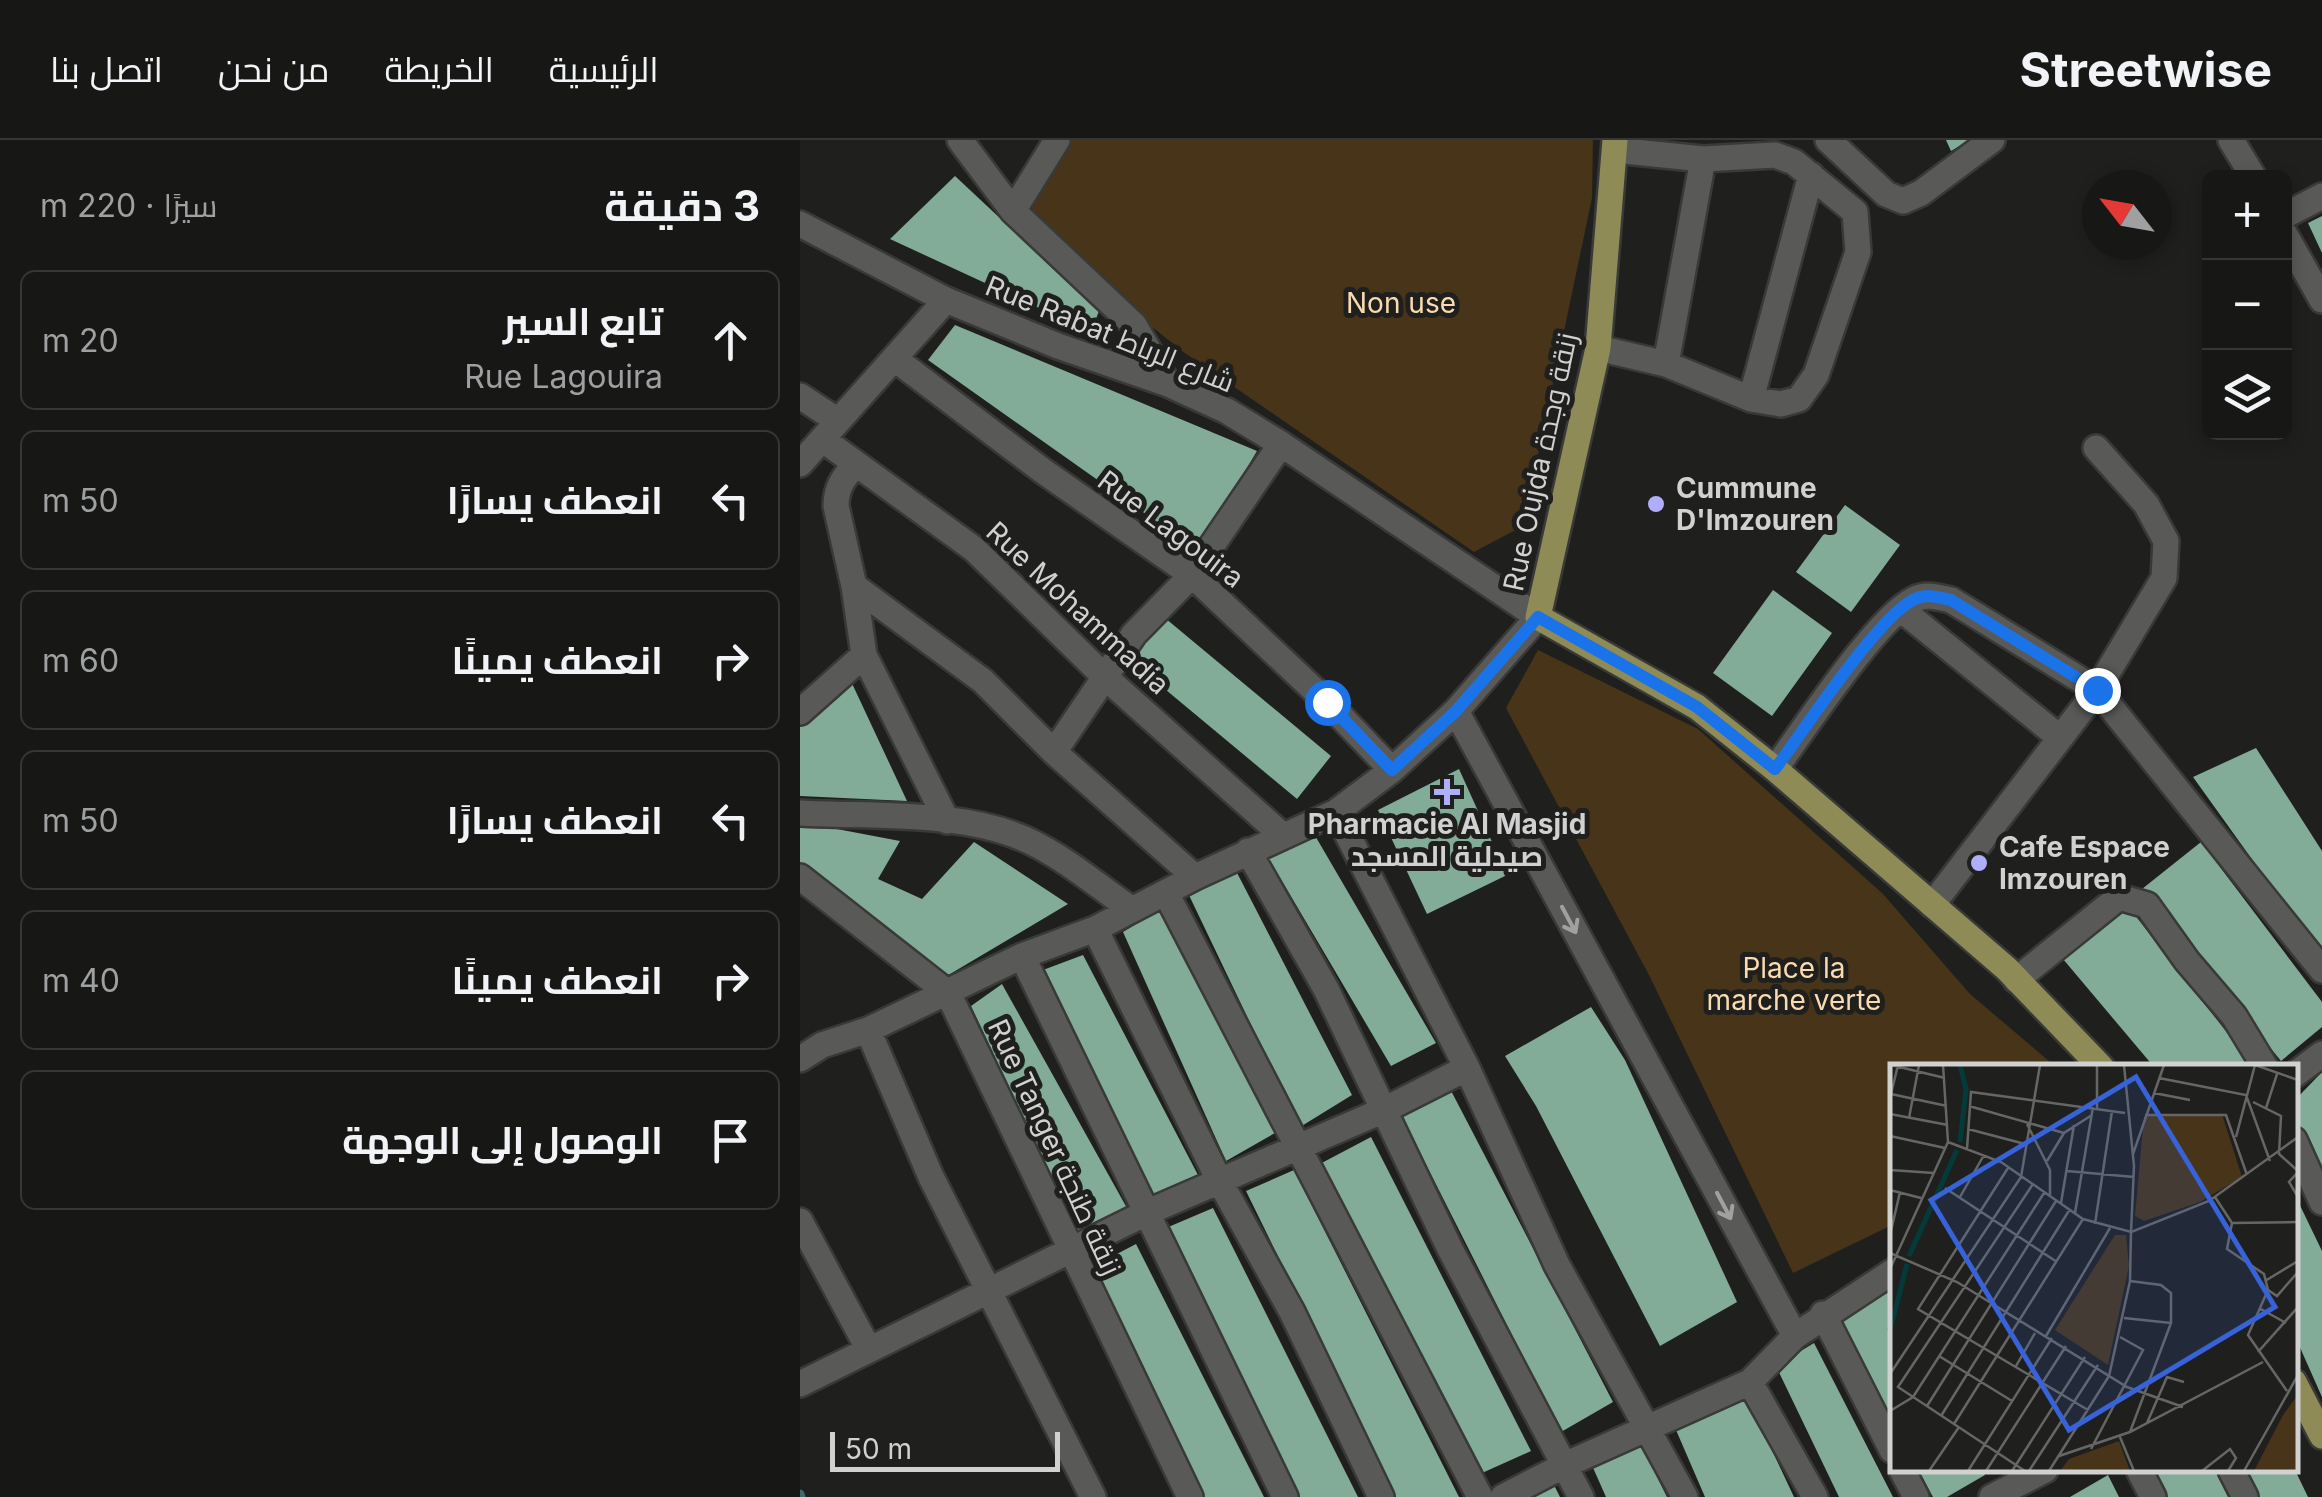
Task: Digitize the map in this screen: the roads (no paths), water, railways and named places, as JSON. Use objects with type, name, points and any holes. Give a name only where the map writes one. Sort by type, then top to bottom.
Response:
[{"type":"main road","name":"Rue Oujda زنقة وجدة","points":[[1538,617],[1598,348],[1615,145]]},
{"type":"main road","points":[[1538,617],[1697,707],[1775,769],[2016,980],[2098,1064]]},
{"type":"main road","points":[[2297,1388],[2322,1436]]},
{"type":"street","points":[[960,140],[1012,211],[1134,325],[1168,384]]},
{"type":"street","points":[[1012,211],[1056,140]]},
{"type":"street","points":[[1828,140],[1886,194],[1903,201],[1921,193],[1992,140]]},
{"type":"street","points":[[2231,140],[2249,170]]},
{"type":"street","points":[[1598,348],[1666,364],[1751,399],[1782,404],[1799,398],[1816,375],[1858,252],[1855,212],[1794,162],[1775,155],[1703,159],[1615,145]]},
{"type":"street","points":[[1666,364],[1703,159]]},
{"type":"street","points":[[1751,399],[1810,175]]},
{"type":"street","points":[[2292,212],[2322,196]]},
{"type":"street","name":"Rue Rabat شارع الرباط","points":[[800,224],[946,300],[1058,346],[1168,384],[1226,412],[1281,444],[1538,617]]},
{"type":"street","points":[[2292,247],[2322,300]]},
{"type":"street","points":[[800,464],[946,300]]},
{"type":"street","name":"Rue Lagouira","points":[[894,359],[1043,472],[1192,575],[1327,702],[1392,770]]},
{"type":"street","name":"Rue Mohammadia","points":[[800,396],[855,465],[974,549],[1105,677],[1282,835]]},
{"type":"street","points":[[1054,752],[1134,634],[1192,575],[1281,444]]},
{"type":"street","points":[[1932,905],[2097,690],[2164,578],[2166,541],[2146,504],[2096,448]]},
{"type":"street","points":[[855,465],[836,494],[864,655],[947,820]]},
{"type":"street","points":[[854,586],[982,681],[1054,752],[1195,877]]},
{"type":"street","points":[[1775,769],[1880,629],[1912,600],[1929,595],[1951,600],[2097,690],[2322,970]]},
{"type":"street","points":[[1902,610],[2058,737]]},
{"type":"street","points":[[800,1059],[822,1045],[868,1030],[1022,956],[1095,929],[1248,851],[1336,812],[1392,770],[1456,711],[1538,617]]},
{"type":"street","points":[[800,712],[864,655]]},
{"type":"street","points":[[1456,711],[1794,1336]]},
{"type":"street","points":[[1336,812],[1468,1068],[1557,1265],[1684,1497]]},
{"type":"street","points":[[800,813],[947,820],[999,830],[1028,840],[1132,909]]},
{"type":"street","points":[[1248,851],[1326,989],[1450,1249],[1580,1497]]},
{"type":"street","name":"Rue Tanger زنقة طنجة","points":[[800,878],[948,993],[1190,1497]]},
{"type":"street","points":[[1166,893],[1480,1497]]},
{"type":"street","points":[[2016,980],[2119,897],[2147,904],[2187,961],[2234,1016],[2264,1064]]},
{"type":"street","points":[[1095,929],[1218,1180],[1292,1312],[1381,1497]]},
{"type":"street","points":[[1022,956],[1285,1497]]},
{"type":"street","points":[[868,1030],[930,1176],[1093,1497]]},
{"type":"street","points":[[2297,1073],[2322,1054]]},
{"type":"street","points":[[800,1384],[1148,1212],[1384,1110],[1468,1068]]},
{"type":"street","points":[[2297,1147],[2322,1202]]},
{"type":"street","points":[[800,1222],[868,1348]]},
{"type":"street","points":[[1503,1497],[1750,1382],[1794,1336],[1890,1273]]},
{"type":"street","points":[[1823,1314],[1890,1446]]},
{"type":"street","points":[[1750,1382],[1815,1497]]},
{"type":"street","points":[[1903,1472],[1916,1497]]},
{"type":"street","points":[[1988,1472],[1996,1496],[2041,1472]]},
{"type":"street","points":[[2140,1472],[2153,1497]]},
{"type":"street","points":[[2233,1472],[2245,1497]]},
{"type":"place","name":"Cummune D'Imzouren","points":[[1656,504]]},
{"type":"place","name":"Pharmacie Al Masjid صيدلية المسجد","points":[[1447,792]]},
{"type":"place","name":"Cafe Espace Imzouren","points":[[1979,863]]},
{"type":"park label","name":"Non use","points":[[1401,303]]},
{"type":"park label","name":"Place la marche verte","points":[[1794,984]]}]
